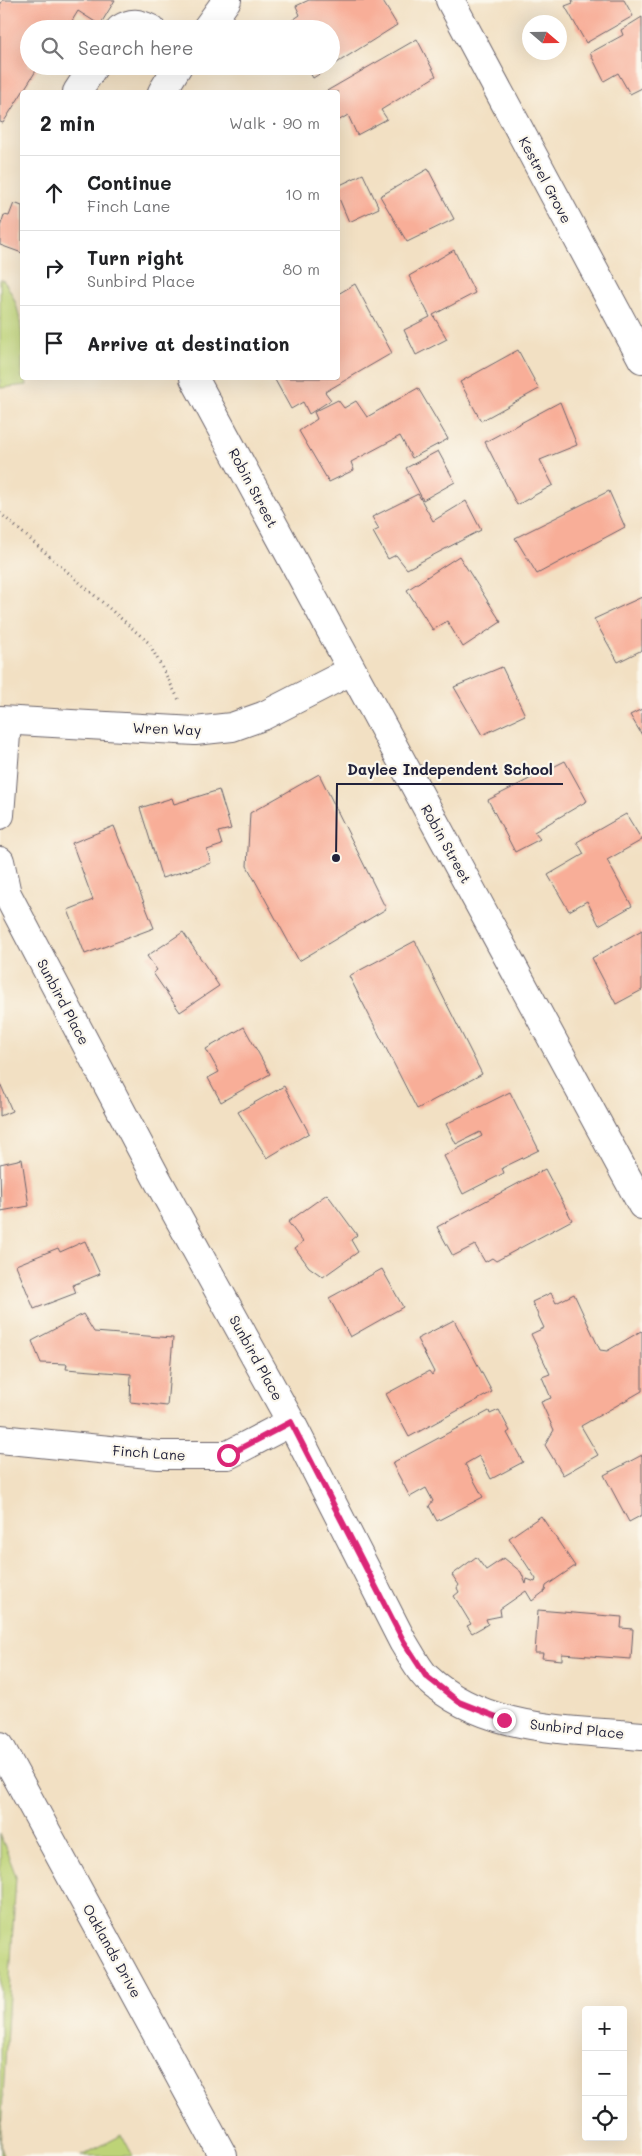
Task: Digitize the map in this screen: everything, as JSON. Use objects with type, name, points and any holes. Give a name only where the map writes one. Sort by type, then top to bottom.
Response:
[{"type":"street","points":[[213,20],[227,0]]},
{"type":"street","name":"Kestrel Grove","points":[[450,0],[642,359]]},
{"type":"street","points":[[78,90],[88,75]]},
{"type":"street","points":[[163,90],[172,75]]},
{"type":"street","name":"Robin Street","points":[[195,380],[351,671],[642,1205]]},
{"type":"street","name":"Wren Way","points":[[4,721],[195,731],[232,727],[263,716],[351,671]]},
{"type":"street","points":[[0,815],[4,721]]},
{"type":"street","name":"Sunbird Place","points":[[0,861],[7,894],[156,1177],[291,1422],[404,1642],[426,1676],[459,1702],[504,1720],[537,1726],[642,1736]]},
{"type":"street","name":"Finch Lane","points":[[0,1439],[159,1455],[228,1455],[291,1422]]},
{"type":"street","name":"Oaklands Drive","points":[[0,1746],[223,2156]]},
{"type":"path","points":[[0,513],[149,643],[195,731]]},
{"type":"green space","points":[[0,280],[3,280],[10,291],[19,314],[20,380],[26,380],[27,385],[0,388]]},
{"type":"green space","points":[[0,1834],[16,1876],[0,2147]]},
{"type":"green space","points":[[122,2135],[133,2156],[81,2156]]},
{"type":"building","points":[[3,0],[115,0],[103,20],[92,20],[78,11],[72,20],[20,20],[20,75],[33,75],[24,90],[20,90],[20,96],[3,123],[0,122],[0,5]]},
{"type":"building","points":[[309,0],[382,0],[397,25],[340,61],[340,20],[293,20],[300,15],[296,6]]},
{"type":"building","points":[[572,0],[624,0],[633,16],[586,43],[565,6],[573,3]]},
{"type":"building","points":[[642,17],[642,88],[630,94],[618,73],[604,81],[590,53],[623,35],[621,30]]},
{"type":"building","points":[[417,39],[436,76],[381,110],[387,119],[357,135],[348,115],[340,120],[340,90],[328,90]]},
{"type":"building","points":[[428,169],[454,219],[407,242],[380,196]]},
{"type":"building","points":[[363,174],[379,208],[349,222],[340,201],[340,185]]},
{"type":"building","points":[[14,203],[20,205],[20,252],[0,245],[0,227],[4,215],[9,216]]},
{"type":"building","points":[[454,250],[475,293],[433,315],[447,339],[416,355],[404,330],[430,317],[409,276]]},
{"type":"building","points":[[355,284],[392,353],[325,392],[331,400],[309,414],[303,402],[291,409],[275,380],[340,380],[340,293]]},
{"type":"building","points":[[518,350],[539,389],[481,421],[460,382]]},
{"type":"building","points":[[418,388],[448,439],[412,458],[400,436],[351,462],[354,470],[329,482],[299,431],[317,419],[314,412],[338,400],[344,408],[356,401],[367,417]]},
{"type":"building","points":[[560,402],[577,445],[540,460],[553,485],[517,505],[485,442]]},
{"type":"building","points":[[438,451],[455,482],[423,500],[406,468]]},
{"type":"building","points":[[609,491],[625,527],[537,574],[515,538]]},
{"type":"building","points":[[418,494],[433,521],[466,501],[481,530],[407,569],[396,555],[388,559],[373,532],[379,529],[372,517]]},
{"type":"building","points":[[459,556],[501,622],[463,647],[447,621],[433,630],[407,590]]},
{"type":"building","points":[[642,597],[642,650],[618,662],[594,619]]},
{"type":"building","points":[[502,667],[525,715],[482,735],[454,687]]},
{"type":"building","points":[[642,709],[642,735],[630,715]]},
{"type":"building","points":[[565,761],[587,801],[534,832],[540,839],[515,852],[488,800]]},
{"type":"building","points":[[319,774],[386,909],[299,961],[247,866],[250,813]]},
{"type":"building","points":[[219,790],[231,829],[218,832],[222,845],[207,850],[211,863],[162,878],[140,808],[172,798],[174,804]]},
{"type":"building","points":[[626,814],[642,840],[607,860],[632,906],[599,925],[587,901],[569,911],[548,875],[584,854],[577,842]]},
{"type":"building","points":[[114,826],[154,928],[85,954],[68,910],[93,900],[72,843]]},
{"type":"building","points":[[642,930],[642,990],[616,1004],[592,958]]},
{"type":"building","points":[[183,932],[219,986],[180,1012],[153,973],[157,970],[147,956]]},
{"type":"building","points":[[415,941],[482,1074],[417,1109],[349,976]]},
{"type":"building","points":[[244,1027],[270,1074],[221,1102],[208,1078],[219,1072],[206,1049]]},
{"type":"building","points":[[0,1083],[12,1111],[0,1116]]},
{"type":"building","points":[[284,1086],[309,1133],[267,1158],[238,1112]]},
{"type":"building","points":[[510,1092],[539,1150],[502,1168],[504,1173],[463,1194],[444,1156],[482,1136],[480,1132],[456,1144],[446,1124]]},
{"type":"building","points":[[22,1159],[29,1206],[1,1211],[0,1164]]},
{"type":"building","points":[[545,1169],[572,1220],[496,1261],[492,1258],[485,1262],[475,1245],[453,1256],[437,1227]]},
{"type":"building","points":[[327,1194],[357,1235],[351,1240],[358,1252],[323,1277],[309,1267],[295,1248],[303,1242],[288,1222]]},
{"type":"building","points":[[85,1241],[100,1274],[73,1285],[76,1293],[34,1309],[16,1265],[58,1248],[60,1252]]},
{"type":"building","points":[[382,1269],[403,1307],[350,1337],[329,1298]]},
{"type":"building","points":[[551,1293],[556,1303],[574,1294],[600,1350],[607,1351],[642,1332],[642,1391],[581,1426],[598,1455],[563,1475],[545,1445],[554,1430],[541,1402],[551,1398],[542,1377],[550,1374],[531,1334],[544,1328],[532,1302]]},
{"type":"building","points":[[83,1314],[94,1332],[173,1338],[167,1406],[130,1402],[131,1374],[66,1369],[67,1364],[41,1363],[32,1341]]},
{"type":"building","points":[[454,1320],[492,1392],[409,1437],[386,1394],[429,1371],[432,1375],[434,1372],[417,1339]]},
{"type":"building","points":[[499,1410],[510,1431],[507,1433],[523,1462],[491,1479],[479,1456],[465,1464],[483,1497],[437,1521],[429,1506],[433,1501],[426,1488],[410,1497],[392,1463],[489,1411],[490,1414]]},
{"type":"building","points":[[642,1455],[642,1515],[629,1522],[604,1475]]},
{"type":"building","points":[[541,1516],[575,1566],[546,1586],[545,1591],[532,1601],[526,1591],[500,1609],[501,1616],[486,1619],[488,1624],[472,1633],[467,1626],[471,1624],[454,1596],[459,1592],[457,1588],[459,1585],[452,1575],[476,1557],[486,1570],[504,1558],[521,1572],[526,1584],[527,1579],[535,1582],[536,1579],[509,1538]]},
{"type":"building","points":[[538,1610],[622,1617],[621,1628],[633,1629],[631,1659],[562,1654],[562,1660],[542,1658],[543,1653],[535,1653]]},
{"type":"place","name":"Daylee Independent School","points":[[336,858]]},
{"type":"route","points":[[228,1455],[249,1446],[291,1422],[404,1642],[426,1676],[459,1702],[504,1720]]}]
